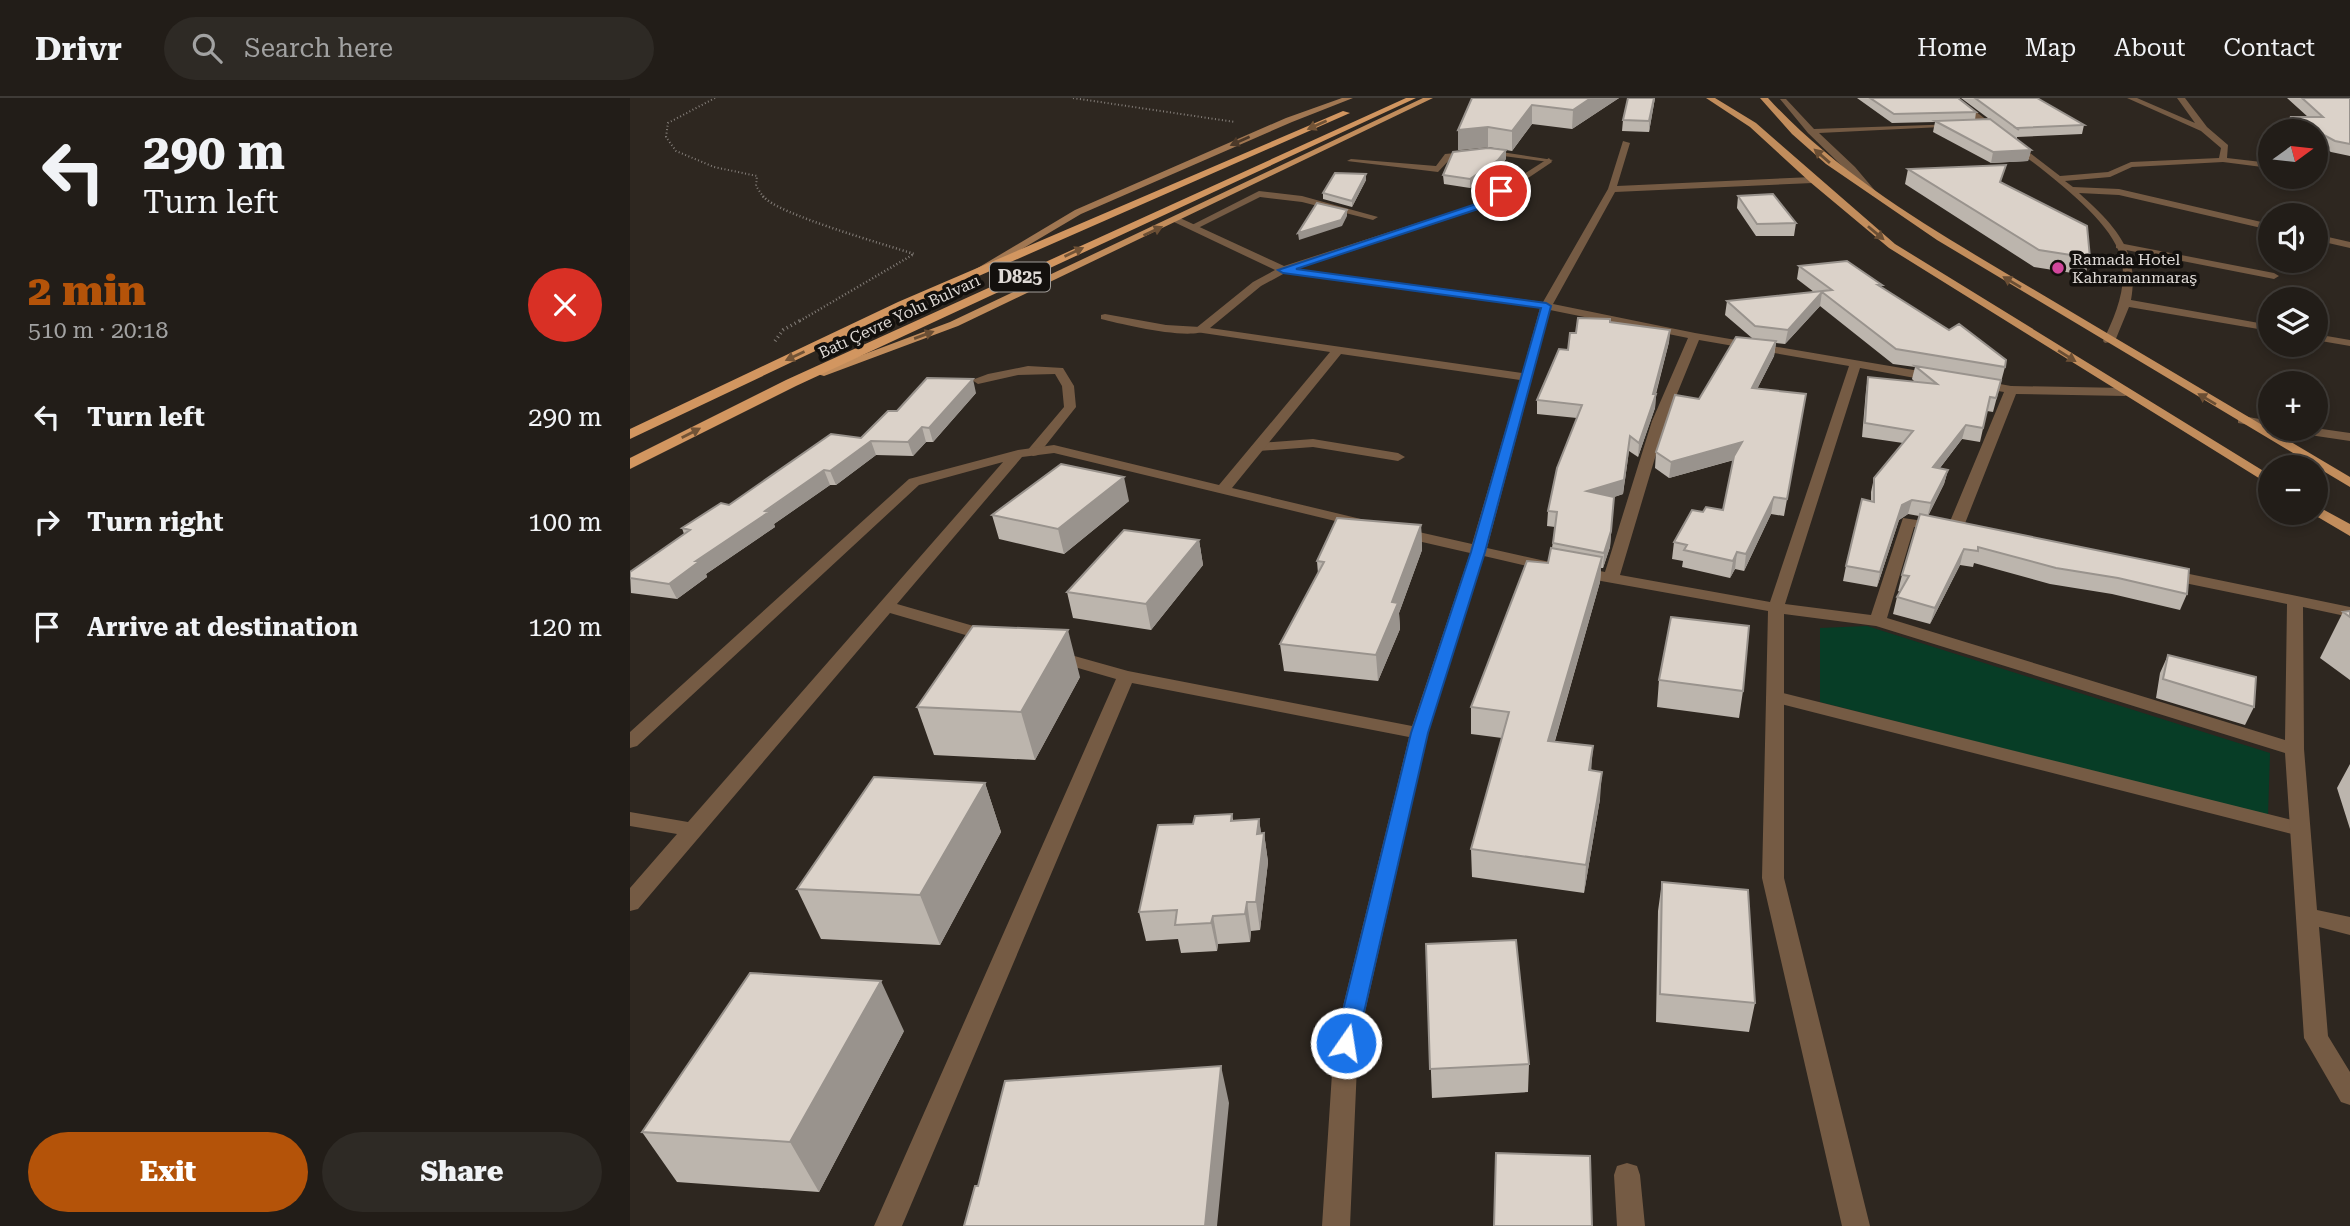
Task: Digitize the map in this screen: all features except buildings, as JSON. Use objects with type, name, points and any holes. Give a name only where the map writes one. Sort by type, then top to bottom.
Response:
[{"type":"highway","name":"Batı Çevre Yolu Bulvarı","points":[[630,464],[791,383],[1412,98]]},
{"type":"highway","name":"Batı Çevre Yolu Bulvarı","points":[[630,435],[902,306],[957,284],[1351,104]]},
{"type":"main road","points":[[791,383],[954,324],[1429,98]]},
{"type":"main road","points":[[1710,98],[1753,125],[1892,246],[2258,474]]},
{"type":"main road","points":[[1764,98],[1829,162],[1940,238],[2350,483]]},
{"type":"main road","points":[[957,284],[1078,212],[1271,128],[1351,104]]},
{"type":"main road","points":[[2328,517],[2350,531]]},
{"type":"street","points":[[1953,98],[2070,190],[2107,227],[2125,255],[2127,303],[2109,341]]},
{"type":"street","points":[[2131,98],[2204,129]]},
{"type":"street","points":[[2181,98],[2204,129],[2225,147],[2223,160]]},
{"type":"street","points":[[1783,101],[1811,131],[1856,171],[1873,193]]},
{"type":"street","points":[[1976,125],[1989,125]]},
{"type":"street","points":[[1811,131],[1962,126]]},
{"type":"street","points":[[1336,1226],[1346,1043],[1419,733],[1478,552],[1546,306],[1612,189],[1626,142]]},
{"type":"street","points":[[1199,330],[1257,284],[1283,270],[1482,205],[1549,160],[1488,152],[1448,156],[1437,169],[1351,161]]},
{"type":"street","points":[[2057,179],[2110,174],[2131,164],[2223,160],[2258,164]]},
{"type":"street","points":[[1612,189],[1813,180]]},
{"type":"street","points":[[2070,190],[2119,192],[2258,224]]},
{"type":"street","points":[[1193,228],[1259,194],[1302,199],[1373,217]]},
{"type":"street","points":[[1177,220],[1283,270],[1546,306],[1854,365],[2011,390],[2125,392]]},
{"type":"street","points":[[2328,240],[2350,245]]},
{"type":"street","points":[[2119,246],[2274,276]]},
{"type":"street","points":[[2127,303],[2258,326]]},
{"type":"street","points":[[1105,317],[1166,328],[1199,330],[1527,377]]},
{"type":"street","points":[[1611,578],[1659,421],[1695,336]]},
{"type":"street","points":[[2328,339],[2350,343]]},
{"type":"street","points":[[1222,490],[1338,350]]},
{"type":"street","points":[[1854,365],[1776,608],[1773,878],[1856,1226]]},
{"type":"street","points":[[630,904],[885,606],[1070,407],[1068,386],[1059,371],[1044,368],[1012,371],[978,380]]},
{"type":"street","points":[[1878,621],[1908,521],[1961,532],[2011,390]]},
{"type":"street","points":[[2243,420],[2258,423]]},
{"type":"street","points":[[2328,434],[2350,437]]},
{"type":"street","points":[[1258,447],[1313,443],[1398,457]]},
{"type":"street","points":[[630,742],[914,482],[1025,453],[1054,449],[1478,552],[1776,608],[1878,621],[2294,749]]},
{"type":"street","points":[[2145,570],[2350,612]]},
{"type":"street","points":[[2295,601],[2294,749],[2316,1038],[2350,1094]]},
{"type":"street","points":[[885,606],[1006,641]]},
{"type":"street","points":[[1032,649],[1126,676],[1419,733]]},
{"type":"street","points":[[888,1226],[1126,676]]},
{"type":"street","points":[[1775,697],[2300,830]]},
{"type":"street","points":[[630,819],[694,830]]},
{"type":"street","points":[[2305,915],[2350,926]]},
{"type":"street","points":[[1627,1175],[1631,1226]]},
{"type":"path","points":[[715,98],[668,123],[666,137],[676,151],[714,167],[757,176],[756,187],[767,202],[795,215],[914,254],[783,330],[751,377]]},
{"type":"path","points":[[1073,98],[1271,128]]},
{"type":"green space","points":[[1867,626],[2270,753],[2268,816],[1820,702],[1820,628]]},
{"type":"place","name":"Ramada Hotel Kahramanmaraş","points":[[2058,268]]},
{"type":"route","points":[[1346,1043],[1419,733],[1478,552],[1546,306],[1283,270],[1482,205],[1501,191]]}]
